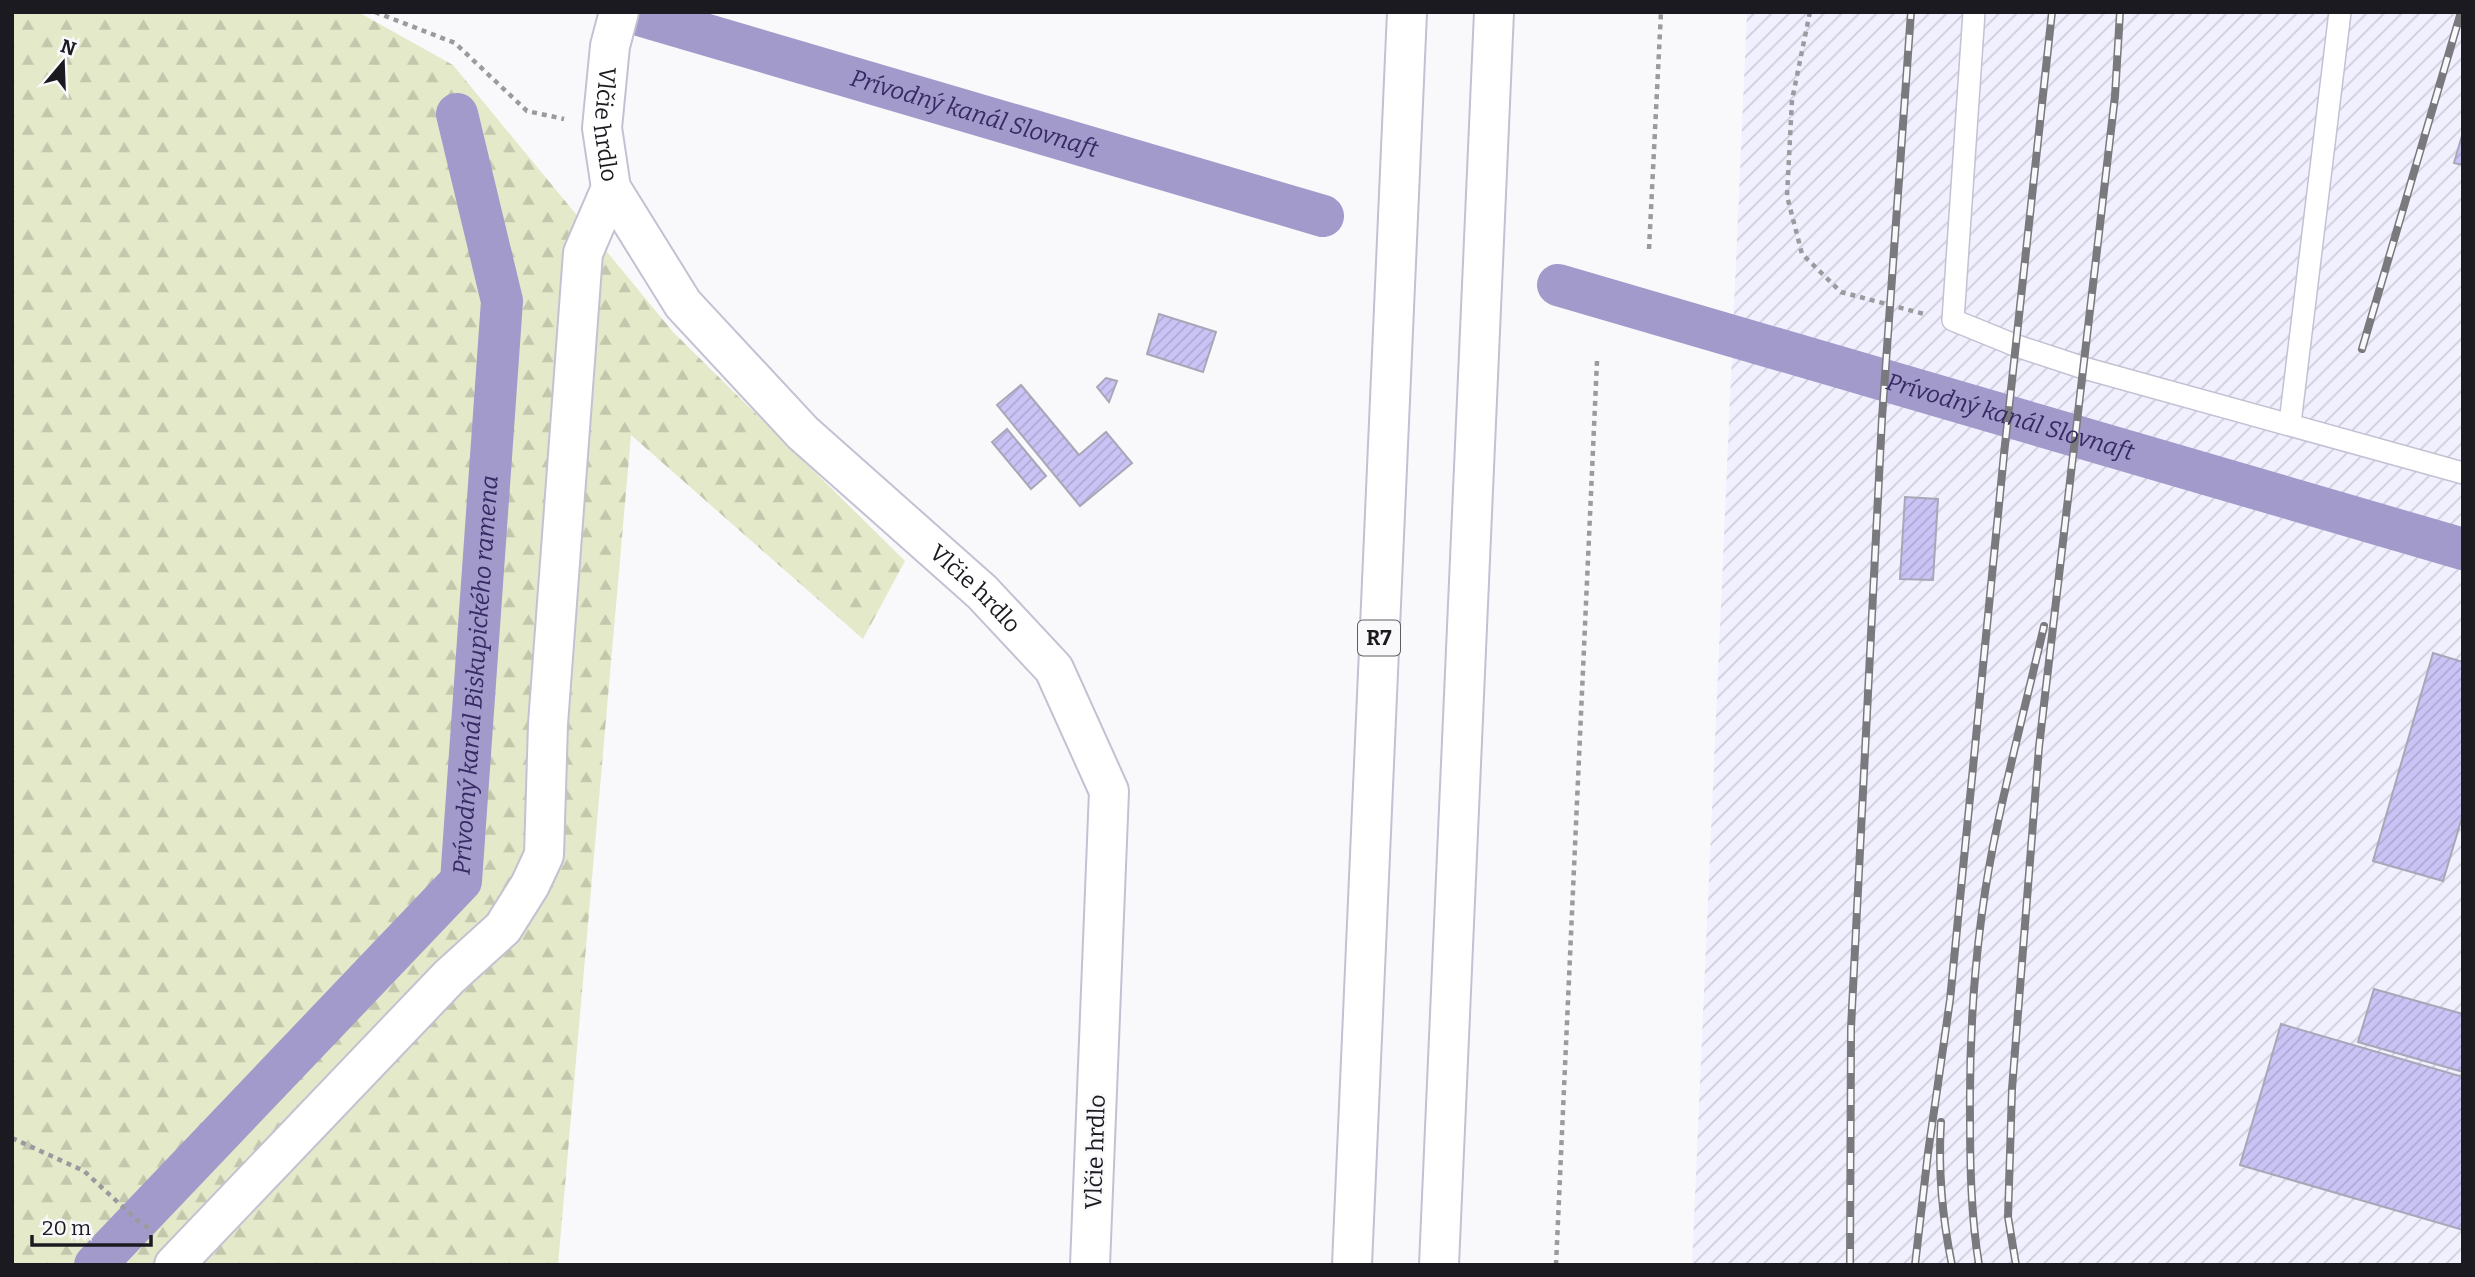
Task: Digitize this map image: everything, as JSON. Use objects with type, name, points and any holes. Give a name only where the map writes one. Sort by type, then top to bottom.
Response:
[{"type":"main road","name":"R7","points":[[1352,1265],[1407,12]]},
{"type":"main road","points":[[1439,1265],[1494,12]]},
{"type":"main road","name":"Vlčie hrdlo","points":[[614,29],[602,128],[611,188],[683,304],[803,433],[982,592],[1054,669],[1109,791],[1090,1265]]},
{"type":"main road","points":[[180,1259],[449,977],[503,928],[530,885],[544,855],[548,724],[583,253],[611,188]]},
{"type":"lane","points":[[1974,12],[1952,320],[2017,346],[2084,368],[2463,473]]},
{"type":"lane","points":[[2290,424],[2340,12]]},
{"type":"path","points":[[375,12],[455,43],[527,111],[602,128]]},
{"type":"path","points":[[1649,249],[1661,12]]},
{"type":"path","points":[[1810,12],[1792,100],[1787,196],[1802,254],[1841,292],[1952,320]]},
{"type":"path","points":[[1556,1265],[1597,361]]},
{"type":"path","points":[[12,1139],[84,1171],[180,1259]]},
{"type":"shaded area","points":[[1747,12],[2463,12],[2463,1265],[1692,1265]]},
{"type":"green space","points":[[12,12],[358,12],[453,65],[673,332],[905,561],[863,639],[631,435],[558,1265],[12,1265]]},
{"type":"building","points":[[2463,132],[2463,165],[2454,163]]},
{"type":"building","points":[[1159,314],[1216,332],[1203,372],[1147,354]]},
{"type":"building","points":[[1106,378],[1117,381],[1109,402],[1097,387]]},
{"type":"building","points":[[1021,385],[1079,455],[1106,432],[1132,463],[1080,506],[997,405]]},
{"type":"building","points":[[1007,429],[1046,476],[1031,489],[992,442]]},
{"type":"building","points":[[1905,497],[1938,499],[1933,580],[1900,579]]},
{"type":"building","points":[[2433,653],[2463,662],[2463,814],[2443,881],[2373,861]]},
{"type":"building","points":[[2374,989],[2463,1014],[2463,1072],[2358,1042]]},
{"type":"building","points":[[2281,1024],[2463,1077],[2463,1230],[2240,1165]]},
{"type":"waterway","name":"Prívodný kanál Slovnaft","points":[[629,12],[1323,216]]},
{"type":"waterway","name":"Prívodný kanál Biskupického ramena","points":[[95,1265],[461,881],[502,301],[457,114]]},
{"type":"waterway","name":"Prívodný kanál Slovnaft","points":[[1558,285],[2463,549]]},
{"type":"railway","points":[[1850,1265],[1851,1028],[1882,418],[1911,12]]},
{"type":"railway","points":[[1915,1265],[1950,1000],[2004,454],[2052,12]]},
{"type":"railway","points":[[2016,1265],[2008,1217],[2012,1089],[2039,747],[2115,96],[2120,12]]},
{"type":"railway","points":[[2362,349],[2461,12]]},
{"type":"railway","points":[[1979,1265],[1973,1210],[1970,1135],[1971,1043],[1976,968],[1991,858],[2044,626]]},
{"type":"railway","points":[[1941,1122],[1942,1194],[1952,1265]]}]
